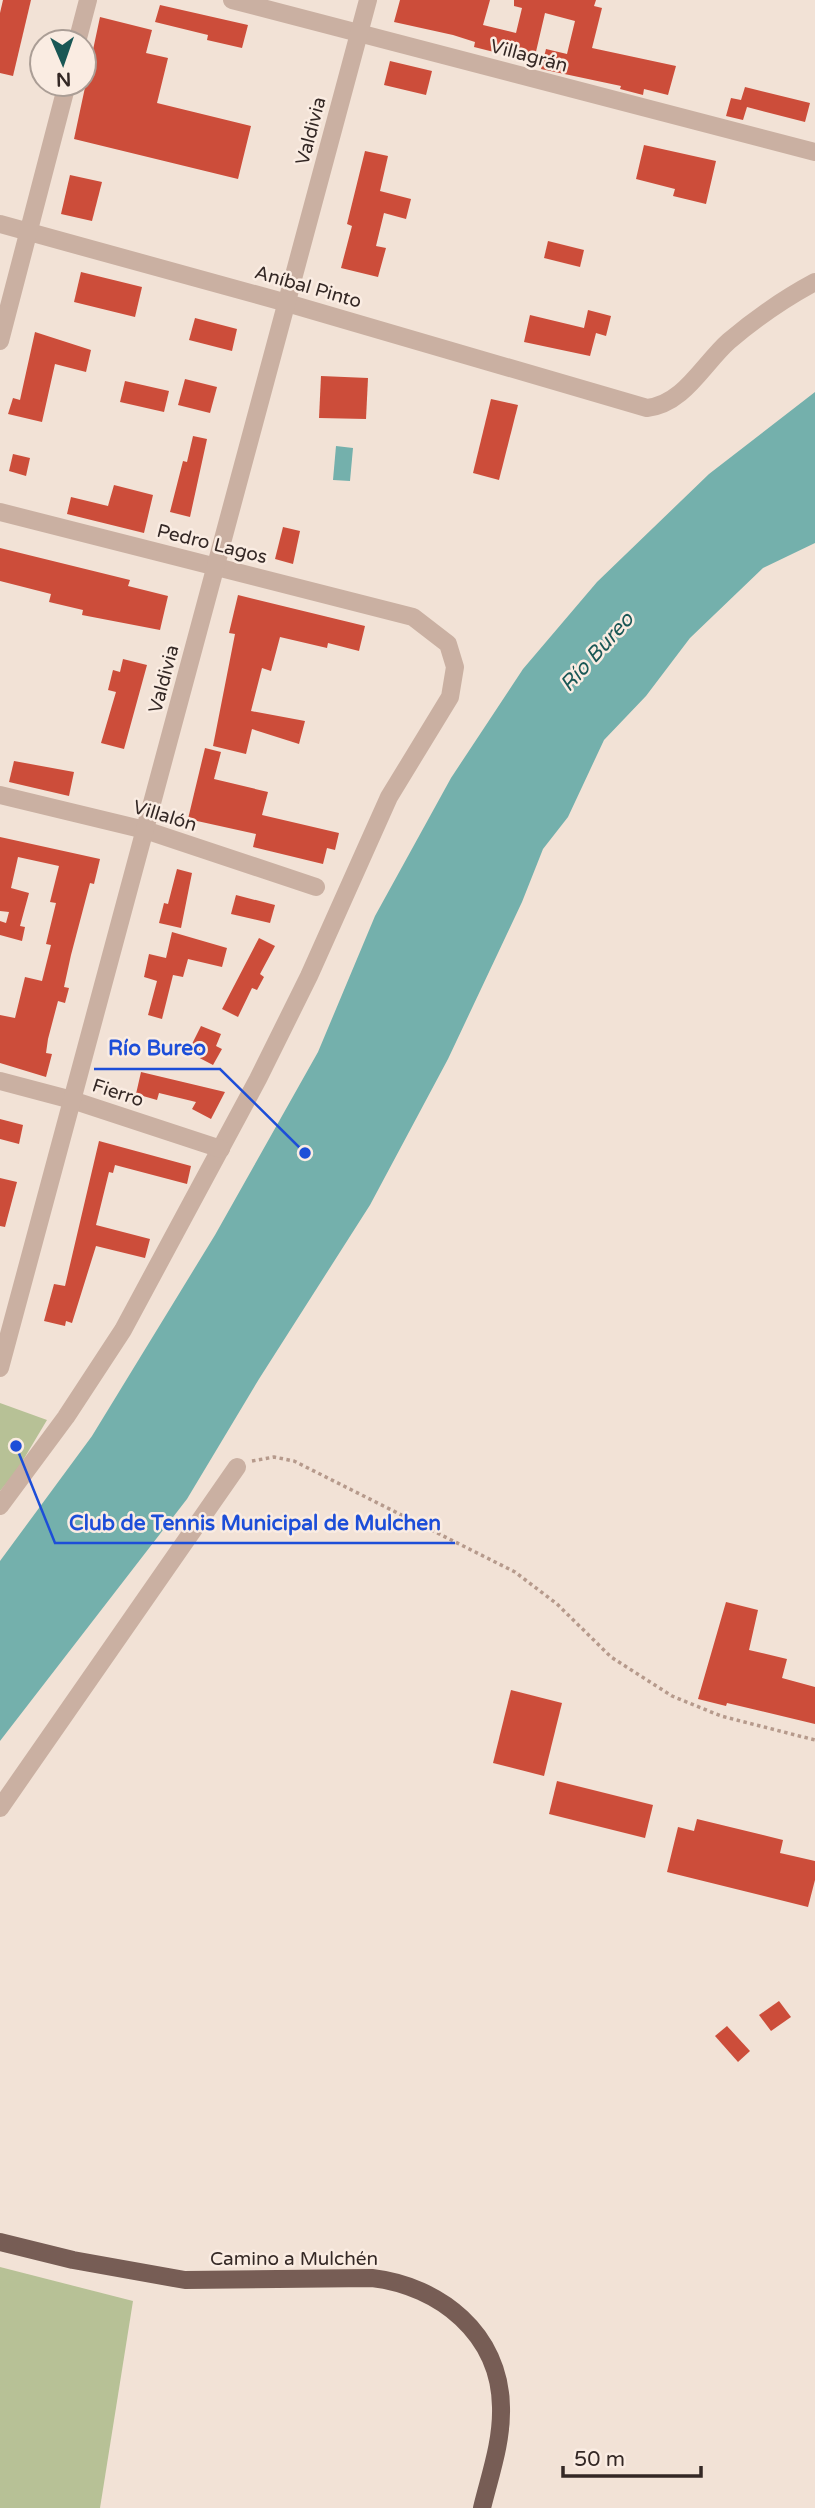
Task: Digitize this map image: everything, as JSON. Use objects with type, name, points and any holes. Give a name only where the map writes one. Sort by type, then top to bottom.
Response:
[{"type":"main road","name":"Camino a Mulchén","points":[[0,2242],[117,2269],[185,2280],[372,2278],[402,2283],[432,2295],[471,2326],[487,2350],[497,2378],[501,2407],[498,2443],[482,2508]]},
{"type":"street","points":[[81,28],[88,0]]},
{"type":"street","name":"Villagrán","points":[[232,0],[815,152]]},
{"type":"street","name":"Valdivia","points":[[0,1368],[368,0]]},
{"type":"street","points":[[0,341],[63,98]]},
{"type":"street","name":"Aníbal Pinto","points":[[0,224],[287,303],[647,408],[665,404],[681,394],[704,365],[731,340],[815,282]]},
{"type":"street","name":"Pedro Lagos","points":[[0,512],[413,617],[448,644],[455,667],[453,687],[389,797],[309,976],[221,1149]]},
{"type":"street","name":"Villalón","points":[[0,795],[145,830],[316,887]]},
{"type":"street","name":"Fierro","points":[[0,1081],[72,1100],[221,1149]]},
{"type":"street","points":[[0,1506],[66,1417],[123,1330],[221,1149]]},
{"type":"street","points":[[0,1808],[237,1467]]},
{"type":"path","points":[[237,1467],[274,1457],[304,1465],[515,1572],[557,1604],[611,1657],[671,1696],[721,1716],[815,1740]]},
{"type":"green space","points":[[0,1403],[47,1420],[16,1472],[0,1491]]},
{"type":"green space","points":[[0,2267],[133,2301],[100,2508],[0,2508]]},
{"type":"water","points":[[815,392],[815,543],[763,568],[690,638],[646,696],[604,740],[568,817],[543,849],[522,902],[448,1059],[370,1205],[259,1379],[187,1499],[0,1741],[0,1561],[92,1436],[215,1235],[318,1052],[375,916],[451,778],[523,669],[597,582],[709,474]]},
{"type":"water","points":[[336,446],[353,448],[350,481],[333,480]]},
{"type":"building","points":[[3,0],[31,0],[13,76],[0,73],[0,13]]},
{"type":"building","points":[[400,0],[490,0],[483,25],[516,33],[522,8],[514,6],[514,0],[596,0],[594,6],[602,8],[592,48],[676,66],[668,95],[644,89],[643,95],[620,89],[621,86],[541,69],[546,49],[567,54],[575,21],[545,13],[535,56],[500,48],[498,53],[474,47],[475,42],[453,35],[394,22]]},
{"type":"building","points":[[160,5],[248,25],[242,48],[207,40],[208,35],[155,22]]},
{"type":"building","points":[[100,17],[152,30],[146,53],[168,58],[157,103],[251,126],[238,179],[74,139],[83,98],[98,98]]},
{"type":"building","points":[[390,61],[432,71],[426,95],[384,85]]},
{"type":"building","points":[[745,87],[810,103],[805,122],[747,107],[743,120],[726,116],[731,98],[741,100]]},
{"type":"building","points":[[644,145],[716,161],[706,204],[673,196],[675,189],[636,179]]},
{"type":"building","points":[[365,151],[388,156],[380,191],[411,199],[406,219],[384,213],[376,246],[386,248],[378,277],[341,268],[352,226],[347,224]]},
{"type":"building","points":[[70,175],[102,182],[92,221],[61,214]]},
{"type":"building","points":[[548,241],[584,250],[580,267],[544,258]]},
{"type":"building","points":[[81,272],[142,287],[135,317],[74,302]]},
{"type":"building","points":[[588,310],[611,316],[606,336],[596,333],[590,356],[524,342],[530,315],[584,328]]},
{"type":"building","points":[[195,318],[237,329],[232,351],[189,340]]},
{"type":"building","points":[[35,332],[91,350],[86,372],[55,364],[42,422],[8,414],[13,398],[20,400]]},
{"type":"building","points":[[321,376],[368,378],[366,419],[319,418]]},
{"type":"building","points":[[185,379],[217,387],[210,413],[178,405]]},
{"type":"building","points":[[125,381],[169,391],[164,412],[120,402]]},
{"type":"building","points":[[491,399],[518,405],[499,480],[473,473]]},
{"type":"building","points":[[193,436],[207,439],[190,517],[170,512],[183,461],[187,462]]},
{"type":"building","points":[[13,454],[30,458],[26,476],[9,471]]},
{"type":"building","points":[[114,485],[153,495],[144,533],[67,514],[71,497],[108,506]]},
{"type":"building","points":[[283,527],[300,531],[293,564],[275,559]]},
{"type":"building","points":[[0,548],[130,580],[128,586],[168,596],[160,630],[82,615],[83,610],[49,602],[51,594],[0,581]]},
{"type":"building","points":[[238,595],[365,626],[359,651],[328,643],[327,648],[280,637],[271,671],[262,668],[251,711],[305,721],[299,744],[252,729],[246,754],[213,746],[235,634],[229,633]]},
{"type":"building","points":[[123,659],[147,665],[124,749],[101,743],[116,692],[108,690],[113,670],[120,672]]},
{"type":"building","points":[[205,748],[221,752],[214,779],[268,792],[262,815],[339,833],[335,850],[327,848],[323,864],[253,847],[256,834],[188,819]]},
{"type":"building","points":[[14,761],[74,772],[69,796],[9,782]]},
{"type":"building","points":[[0,837],[100,859],[94,884],[90,883],[71,955],[64,987],[69,988],[65,1003],[58,1001],[48,1039],[46,1053],[52,1054],[46,1077],[0,1063],[0,1015],[15,1018],[25,977],[42,981],[51,945],[46,944],[56,903],[50,902],[59,866],[18,857],[11,888],[29,893],[20,926],[25,927],[22,941],[0,935],[0,921],[6,923],[9,912],[0,911]]},
{"type":"building","points":[[177,869],[192,873],[181,928],[159,923],[164,903],[168,904]]},
{"type":"building","points":[[236,895],[275,905],[270,923],[231,914]]},
{"type":"building","points":[[172,932],[227,948],[222,967],[188,959],[183,977],[173,975],[162,1019],[148,1015],[157,981],[144,977],[149,954],[166,958]]},
{"type":"building","points":[[259,938],[275,946],[260,974],[264,977],[257,990],[252,988],[238,1017],[222,1009]]},
{"type":"building","points":[[201,1026],[221,1034],[216,1046],[222,1049],[213,1065],[188,1052]]},
{"type":"building","points":[[141,1072],[225,1092],[211,1119],[192,1109],[196,1102],[159,1093],[157,1100],[136,1094]]},
{"type":"building","points":[[0,1119],[23,1125],[19,1144],[0,1139]]},
{"type":"building","points":[[99,1141],[191,1166],[187,1184],[115,1165],[113,1173],[109,1172],[96,1225],[150,1239],[145,1258],[96,1246],[72,1323],[66,1321],[65,1326],[44,1321],[54,1284],[65,1286]]},
{"type":"building","points":[[0,1178],[17,1182],[5,1227],[0,1226]]},
{"type":"building","points":[[726,1602],[758,1610],[749,1650],[787,1659],[782,1678],[815,1687],[815,1724],[727,1703],[726,1706],[698,1699]]},
{"type":"building","points":[[511,1690],[562,1703],[544,1776],[493,1763]]},
{"type":"building","points":[[557,1781],[653,1805],[645,1838],[549,1814]]},
{"type":"building","points":[[697,1819],[783,1840],[780,1853],[815,1861],[815,1880],[808,1907],[667,1872],[678,1827],[694,1831]]},
{"type":"building","points":[[779,2001],[791,2017],[771,2031],[759,2015]]},
{"type":"building","points":[[727,2026],[750,2051],[738,2062],[715,2036]]},
{"type":"place","name":"Río Bureo","points":[[305,1153]]},
{"type":"place","name":"Club de Tennis Municipal de Mulchen","points":[[16,1446]]}]
